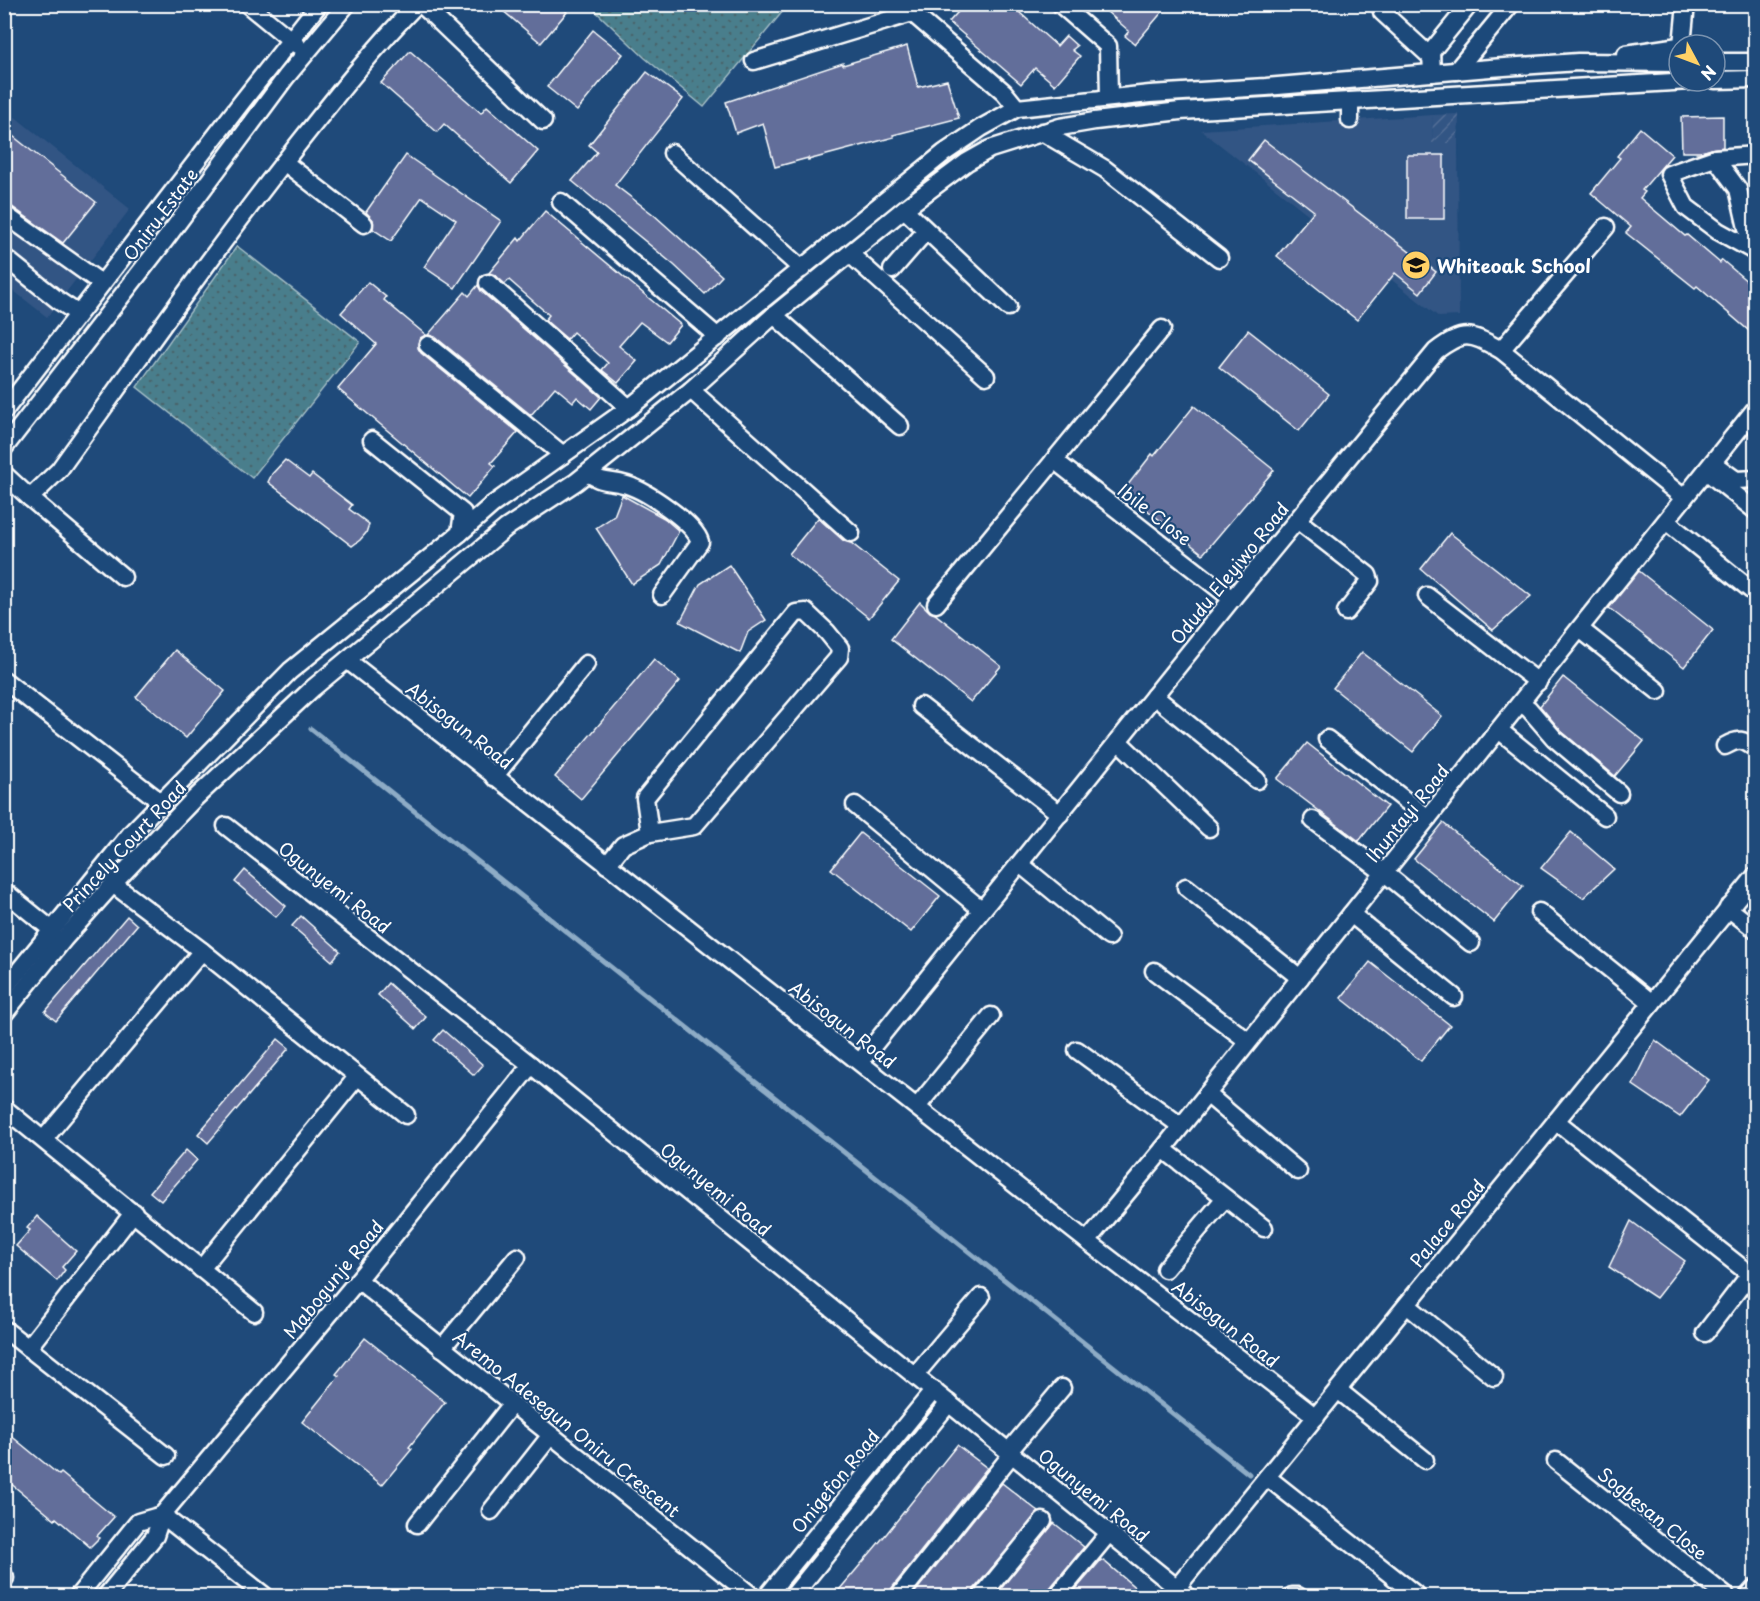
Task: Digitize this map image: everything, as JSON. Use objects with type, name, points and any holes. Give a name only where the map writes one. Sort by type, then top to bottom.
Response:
[{"type":"street","points":[[246,4],[306,52]]},
{"type":"street","name":"Oniru Estate","points":[[4,411],[319,4]]},
{"type":"street","name":"Oniru Estate","points":[[4,448],[306,52],[347,4]]},
{"type":"street","points":[[30,498],[59,471],[231,231],[284,162],[357,70],[387,35],[419,4],[543,121]]},
{"type":"street","points":[[1060,4],[1108,46],[1109,98]]},
{"type":"street","points":[[1389,4],[1382,12],[1432,65]]},
{"type":"street","points":[[1432,65],[1431,52],[1470,4]]},
{"type":"street","points":[[1456,70],[1510,4]]},
{"type":"street","points":[[1682,33],[1686,4]]},
{"type":"street","points":[[754,60],[911,7],[1004,92],[1017,108]]},
{"type":"street","points":[[1578,62],[1667,47]]},
{"type":"street","points":[[1578,62],[1579,86]]},
{"type":"street","points":[[4,989],[131,833],[290,671],[492,505],[629,408],[944,153],[981,128],[1017,108],[1432,65],[1456,70],[1578,62],[1667,63]]},
{"type":"street","points":[[1727,62],[1755,62]]},
{"type":"street","points":[[1727,80],[1755,79]]},
{"type":"street","name":"Princely Court Road","points":[[4,1014],[64,939],[113,884],[193,800],[313,688],[506,528],[588,472],[691,390],[774,315],[904,209],[967,162],[990,149],[1042,132],[1095,121],[1169,112],[1667,82]]},
{"type":"street","points":[[1350,101],[1350,120]]},
{"type":"street","points":[[1042,132],[1105,169],[1219,258]]},
{"type":"street","points":[[672,153],[802,269]]},
{"type":"street","points":[[1754,251],[1718,231],[1686,207],[1669,174],[1714,158],[1755,155]]},
{"type":"street","points":[[1714,158],[1738,189],[1754,251]]},
{"type":"street","points":[[284,162],[364,224]]},
{"type":"street","points":[[561,202],[718,337]]},
{"type":"street","points":[[904,209],[1008,307]]},
{"type":"street","points":[[4,214],[101,283]]},
{"type":"street","points":[[1501,350],[1606,227]]},
{"type":"street","points":[[892,270],[926,231]]},
{"type":"street","points":[[850,254],[986,376]]},
{"type":"street","points":[[4,256],[77,314]]},
{"type":"street","points":[[488,283],[629,408]]},
{"type":"street","points":[[774,315],[900,426]]},
{"type":"street","points":[[936,604],[1162,329]]},
{"type":"street","name":"Odudu Eleyiwo Road","points":[[860,1062],[1232,599],[1436,351],[1454,338],[1474,336],[1501,350],[1684,498]]},
{"type":"street","points":[[428,345],[563,455]]},
{"type":"street","points":[[691,390],[851,533]]},
{"type":"street","name":"Ihuntayi Road","points":[[1087,1241],[1538,682],[1755,408]]},
{"type":"street","points":[[372,440],[463,513],[460,533]]},
{"type":"street","name":"Ibile Close","points":[[1054,460],[1232,599]]},
{"type":"street","points":[[1709,467],[1736,480],[1755,479]]},
{"type":"street","points":[[1709,467],[1755,511]]},
{"type":"street","points":[[588,472],[601,481],[628,485],[677,513],[698,536],[700,542],[662,595]]},
{"type":"street","points":[[4,474],[123,577]]},
{"type":"street","points":[[492,505],[506,528]]},
{"type":"street","points":[[1297,520],[1368,575],[1370,581],[1346,612]]},
{"type":"street","points":[[1666,521],[1755,594]]},
{"type":"street","points":[[1427,596],[1538,682]]},
{"type":"street","points":[[607,865],[623,845],[650,832],[694,826],[839,657],[840,648],[806,612],[796,613],[645,798],[650,832]]},
{"type":"street","points":[[1580,629],[1658,691]]},
{"type":"street","name":"Abisogun Road","points":[[347,660],[1087,1241],[1316,1417]]},
{"type":"street","points":[[494,777],[586,664]]},
{"type":"street","points":[[4,680],[162,802]]},
{"type":"street","points":[[1154,696],[1257,780]]},
{"type":"street","points":[[1521,703],[1554,738],[1619,793]]},
{"type":"street","points":[[921,706],[1060,814]]},
{"type":"street","points":[[1499,729],[1605,816]]},
{"type":"street","points":[[1327,739],[1428,818]]},
{"type":"street","points":[[1725,746],[1742,739],[1755,748]]},
{"type":"street","points":[[1118,741],[1209,828]]},
{"type":"street","points":[[855,805],[982,910]]},
{"type":"street","points":[[1313,820],[1471,943]]},
{"type":"street","name":"Ogunyemi Road","points":[[226,826],[531,1065],[1109,1533],[1178,1594]]},
{"type":"street","points":[[1020,864],[1109,937]]},
{"type":"street","name":"Palace Road","points":[[1178,1594],[1267,1477],[1755,875]]},
{"type":"street","points":[[113,884],[202,951],[406,1115]]},
{"type":"street","points":[[1186,887],[1300,978]]},
{"type":"street","points":[[4,891],[52,930]]},
{"type":"street","points":[[1728,908],[1755,930]]},
{"type":"street","points":[[1539,912],[1652,1003]]},
{"type":"street","points":[[1351,914],[1454,997]]},
{"type":"street","points":[[44,1139],[202,951]]},
{"type":"street","points":[[1154,970],[1248,1041]]},
{"type":"street","points":[[917,1107],[991,1016]]},
{"type":"street","points":[[1077,1050],[1181,1126]]},
{"type":"street","name":"Mabogunje Road","points":[[106,1596],[155,1536],[162,1515],[358,1280],[531,1065]]},
{"type":"street","points":[[201,1269],[357,1077]]},
{"type":"street","points":[[1207,1094],[1298,1171]]},
{"type":"street","points":[[4,1108],[254,1312]]},
{"type":"street","points":[[1556,1120],[1753,1276],[1705,1334]]},
{"type":"street","points":[[1163,1149],[1264,1228]]},
{"type":"street","points":[[1165,1269],[1225,1198]]},
{"type":"street","points":[[28,1348],[134,1212]]},
{"type":"street","points":[[442,1348],[517,1257]]},
{"type":"street","name":"Aremo Adesegun Oniru Crescent","points":[[358,1280],[752,1596]]},
{"type":"street","points":[[915,1375],[981,1297]]},
{"type":"street","points":[[1407,1305],[1494,1377]]},
{"type":"street","points":[[4,1329],[166,1456]]},
{"type":"street","points":[[899,1596],[1062,1388]]},
{"type":"street","name":"Onigefon Road","points":[[767,1596],[933,1390]]},
{"type":"street","points":[[1338,1390],[1425,1460]]},
{"type":"street","points":[[793,1596],[949,1403]]},
{"type":"street","points":[[417,1524],[512,1404]]},
{"type":"street","points":[[491,1511],[551,1435]]},
{"type":"street","name":"Sogbesan Close","points":[[1556,1461],[1726,1596]]},
{"type":"street","points":[[1267,1477],[1416,1594]]},
{"type":"street","points":[[162,1515],[265,1596]]},
{"type":"street","name":"Mabogunje Road","points":[[78,1596],[138,1522],[162,1515]]},
{"type":"street","points":[[982,1596],[1043,1521]]},
{"type":"street","points":[[1057,1596],[1109,1533]]},
{"type":"street","points":[[1292,1596],[1298,1596]]},
{"type":"shaded area","points":[[4,108],[130,209],[47,317],[5,284]]},
{"type":"shaded area","points":[[1459,114],[1458,143],[1432,143],[1433,115]]},
{"type":"shaded area","name":"Whiteoak School","points":[[1433,115],[1432,143],[1458,143],[1459,316],[1439,317],[1201,130]]},
{"type":"green space","points":[[589,5],[788,5],[704,107],[645,58]]},
{"type":"green space","points":[[237,246],[360,342],[252,478],[137,387]]},
{"type":"building","points":[[495,4],[557,4],[567,12],[541,43]]},
{"type":"building","points":[[965,4],[1010,4],[1057,46],[1066,36],[1077,46],[1072,50],[1080,56],[1055,85],[1035,68],[1021,84],[949,22]]},
{"type":"building","points":[[1098,4],[1169,4],[1135,44],[1125,36],[1129,31]]},
{"type":"building","points":[[593,30],[623,54],[577,111],[547,87]]},
{"type":"building","points":[[907,46],[918,87],[947,80],[959,118],[775,167],[763,123],[736,133],[726,102],[843,63],[843,65]]},
{"type":"building","points":[[410,51],[481,113],[487,106],[538,151],[511,183],[444,124],[437,132],[381,83]]},
{"type":"building","points":[[647,72],[683,99],[615,185],[654,215],[722,276],[705,294],[674,265],[572,181],[597,152],[589,145]]},
{"type":"building","points":[[1723,116],[1723,147],[1700,152],[1682,152],[1681,117]]},
{"type":"building","points":[[1640,128],[1672,155],[1642,190],[1645,192],[1640,198],[1685,236],[1687,235],[1720,263],[1722,260],[1755,288],[1755,336],[1697,286],[1695,288],[1626,233],[1631,227],[1591,193],[1620,158],[1617,156]]},
{"type":"building","points":[[4,129],[96,202],[63,243],[4,201]]},
{"type":"building","points":[[1264,140],[1436,272],[1420,293],[1395,273],[1357,320],[1277,256],[1314,211],[1248,160]]},
{"type":"building","points":[[406,155],[501,221],[455,288],[424,267],[456,220],[422,197],[391,241],[373,229],[373,220],[366,212]]},
{"type":"building","points":[[1407,155],[1444,155],[1444,219],[1407,219]]},
{"type":"building","points":[[545,211],[681,325],[667,342],[640,322],[619,346],[637,361],[618,383],[602,370],[608,363],[573,332],[567,339],[545,320],[549,315],[509,280],[505,284],[489,273],[518,238],[520,241]]},
{"type":"building","points":[[368,282],[386,297],[384,300],[426,335],[420,338],[418,343],[421,353],[518,432],[491,463],[495,466],[468,498],[338,389],[376,344],[341,313]]},
{"type":"building","points":[[478,285],[481,291],[601,397],[591,409],[577,397],[573,402],[555,387],[531,415],[435,337],[428,335],[465,292],[469,296]]},
{"type":"building","points":[[1248,330],[1329,394],[1299,431],[1219,367]]},
{"type":"building","points":[[1194,406],[1274,470],[1203,554],[1123,491]]},
{"type":"building","points":[[285,460],[309,478],[312,474],[352,505],[349,509],[369,524],[360,540],[352,546],[268,482]]},
{"type":"building","points":[[622,495],[664,518],[679,531],[661,565],[632,584],[596,528],[614,516]]},
{"type":"building","points":[[818,518],[844,541],[851,543],[899,581],[869,618],[789,554]]},
{"type":"building","points":[[1450,533],[1531,596],[1493,630],[1421,569]]},
{"type":"building","points":[[729,565],[766,620],[748,632],[740,653],[680,622],[700,584]]},
{"type":"building","points":[[1639,571],[1713,630],[1684,667],[1609,608]]},
{"type":"building","points":[[920,602],[1001,666],[971,702],[891,639]]},
{"type":"building","points":[[175,650],[225,691],[186,738],[136,697]]},
{"type":"building","points":[[1362,652],[1442,716],[1413,752],[1333,688]]},
{"type":"building","points":[[654,659],[680,681],[581,799],[555,777]]},
{"type":"building","points":[[1563,677],[1644,741],[1615,776],[1561,731],[1540,706]]},
{"type":"building","points":[[1307,743],[1387,806],[1359,841],[1277,779]]},
{"type":"building","points":[[1443,823],[1523,886],[1494,922],[1414,859]]},
{"type":"building","points":[[1571,832],[1614,869],[1583,898],[1541,868]]},
{"type":"building","points":[[860,833],[940,896],[911,932],[831,869]]},
{"type":"building","points":[[245,870],[286,906],[276,917],[235,882]]},
{"type":"building","points":[[127,916],[137,925],[56,1021],[45,1012]]},
{"type":"building","points":[[301,916],[340,951],[332,961],[292,926]]},
{"type":"building","points":[[1370,962],[1450,1025],[1421,1061],[1341,998]]},
{"type":"building","points":[[388,983],[426,1017],[416,1029],[378,995]]},
{"type":"building","points":[[443,1030],[483,1065],[474,1075],[434,1040]]},
{"type":"building","points":[[278,1039],[289,1048],[208,1143],[198,1134]]},
{"type":"building","points":[[1655,1040],[1709,1080],[1680,1117],[1633,1085]]},
{"type":"building","points":[[186,1150],[197,1160],[161,1201],[150,1192]]},
{"type":"building","points":[[37,1216],[76,1251],[62,1267],[65,1270],[57,1281],[16,1246],[30,1230],[27,1228]]},
{"type":"building","points":[[1631,1221],[1685,1261],[1656,1298],[1609,1267]]},
{"type":"building","points":[[365,1338],[445,1402],[409,1447],[412,1449],[382,1485],[302,1422],[339,1376],[336,1374]]},
{"type":"building","points":[[4,1430],[114,1517],[90,1547],[4,1478]]},
{"type":"building","points":[[957,1445],[987,1468],[891,1589],[889,1596],[834,1596],[887,1533]]},
{"type":"building","points":[[1002,1483],[1039,1512],[974,1589],[972,1596],[912,1596]]},
{"type":"building","points":[[1054,1523],[1084,1547],[1049,1589],[1047,1596],[995,1596]]},
{"type":"building","points":[[1101,1560],[1105,1562],[1145,1596],[1070,1596]]},
{"type":"waterway","points":[[311,729],[1249,1474]]},
{"type":"place","name":"Whiteoak School","points":[[1416,265]]}]
